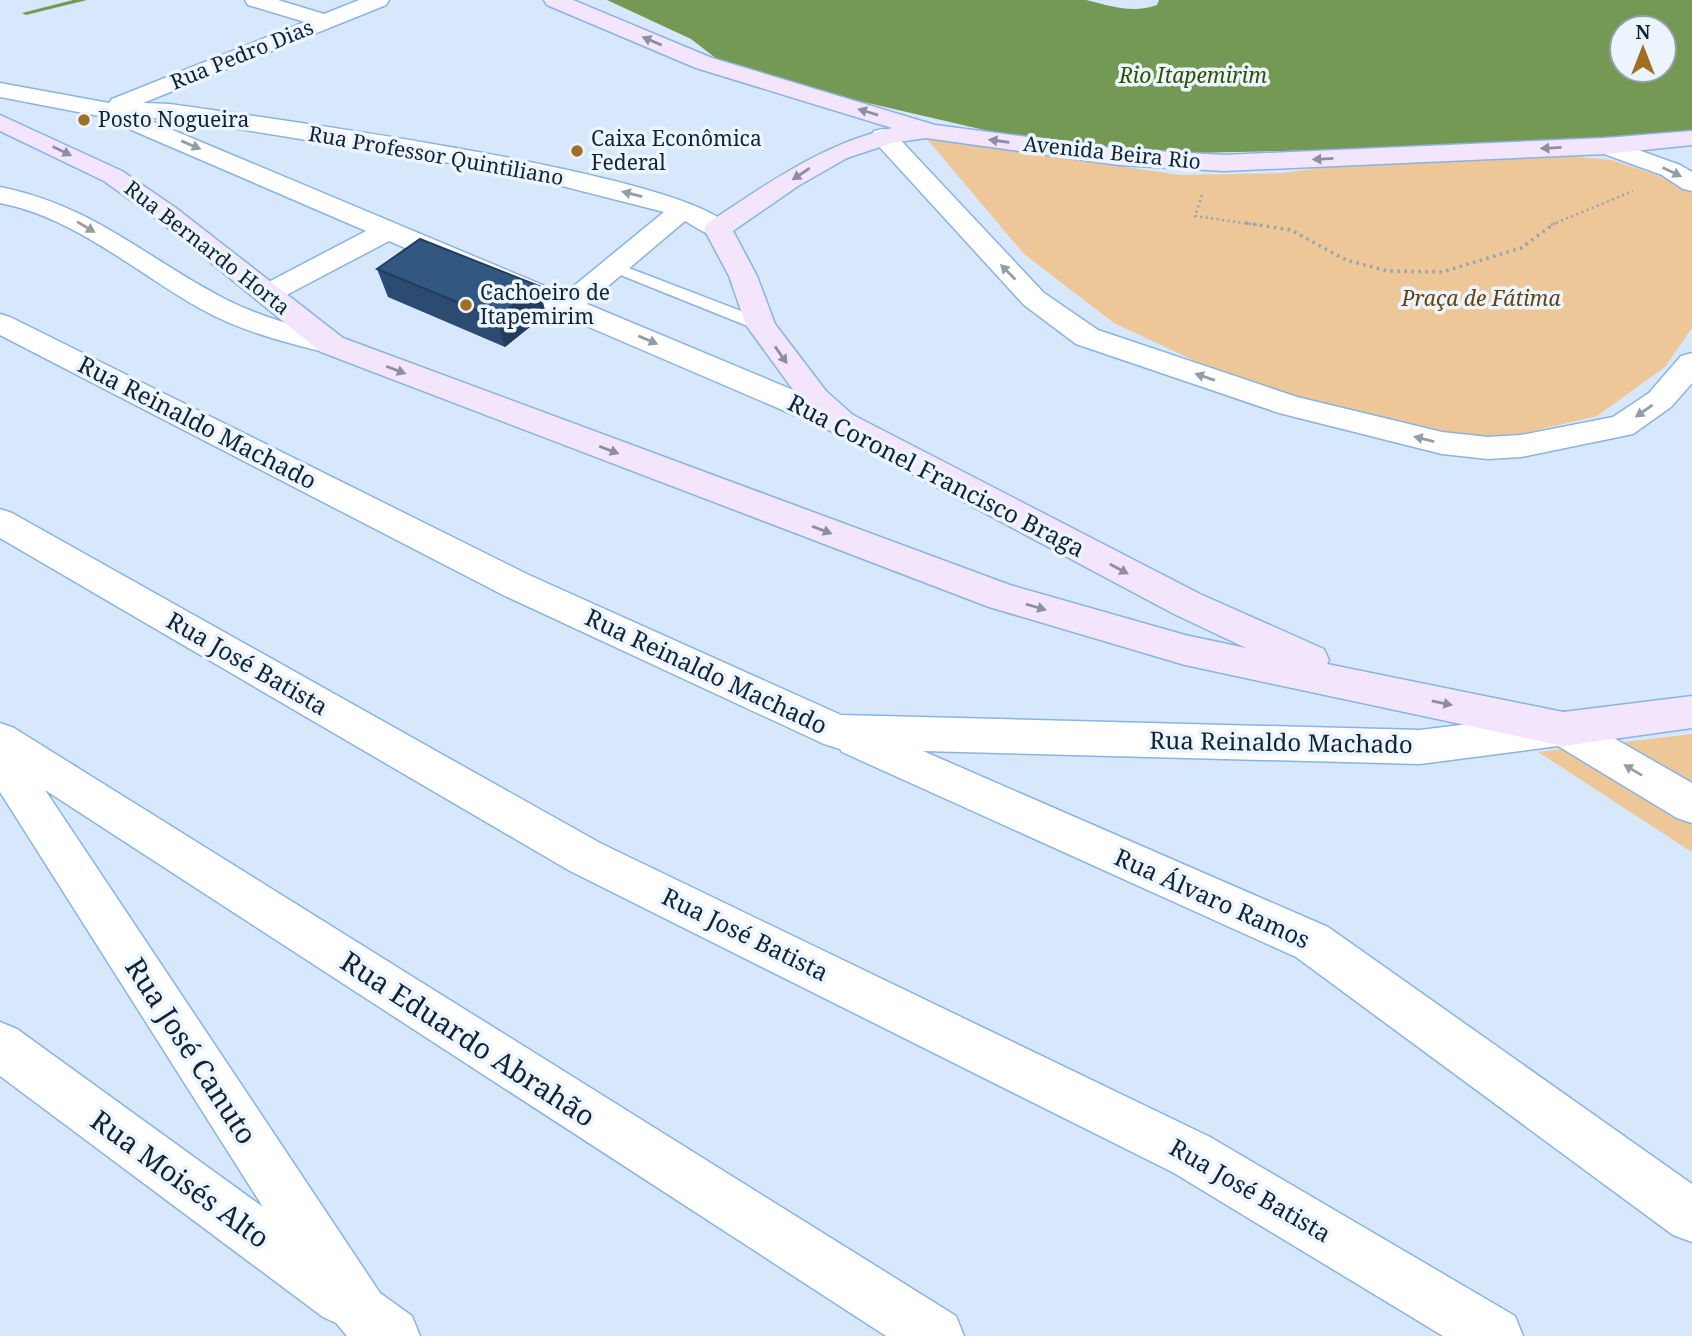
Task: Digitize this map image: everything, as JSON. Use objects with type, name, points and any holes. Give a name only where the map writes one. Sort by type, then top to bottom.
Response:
[{"type":"main road","name":"Avenida Beira Rio","points":[[555,0],[716,67],[933,132],[1119,158],[1224,163],[1605,146],[1692,138]]},
{"type":"main road","name":"Rua Bernardo Horta","points":[[0,122],[113,176],[167,214],[332,345],[1002,597],[1185,650],[1375,690]]},
{"type":"main road","points":[[842,423],[815,398],[761,325],[743,276],[718,229],[829,156],[883,136],[933,132]]},
{"type":"main road","name":"Rua Coronel Francisco Braga","points":[[842,423],[1187,604],[1375,690]]},
{"type":"main road","points":[[1375,690],[1563,729],[1692,712]]},
{"type":"street","points":[[256,0],[325,21]]},
{"type":"street","name":"Rua Pedro Dias","points":[[105,110],[378,0]]},
{"type":"street","name":"Rua Professor Quintiliano","points":[[0,90],[105,110],[170,111],[507,164],[683,209],[718,229]]},
{"type":"street","name":"Rua Coronel Francisco Braga","points":[[105,110],[842,423]]},
{"type":"street","points":[[883,136],[1034,299],[1087,337],[1290,406],[1442,443],[1488,448],[1521,446],[1622,426],[1660,400],[1692,363]]},
{"type":"street","points":[[1605,146],[1682,176]]},
{"type":"street","points":[[0,195],[70,217],[216,306],[275,330],[332,345]]},
{"type":"street","points":[[567,306],[683,209]]},
{"type":"street","points":[[267,294],[389,230]]},
{"type":"street","name":"Rua Reinaldo Machado","points":[[0,323],[516,585],[838,733],[1420,747],[1563,729]]},
{"type":"street","name":"Rua José Batista","points":[[0,522],[585,857],[1192,1155],[1496,1336]]},
{"type":"street","points":[[1563,729],[1692,805]]},
{"type":"street","name":"Rua Álvaro Ramos","points":[[838,733],[1312,942],[1692,1216]]},
{"type":"street","name":"Rua Eduardo Abrahão","points":[[0,740],[936,1336]]},
{"type":"street","name":"Rua José Canuto","points":[[0,757],[376,1324]]},
{"type":"street","name":"Rua Moisés Alto","points":[[0,1046],[376,1324]]},
{"type":"lane","points":[[613,267],[761,325]]},
{"type":"path","points":[[1224,163],[1203,188],[1195,216],[1291,230],[1346,260],[1388,271],[1442,272],[1485,261],[1521,248],[1551,225],[1682,176]]},
{"type":"green space","name":"Praça de Fátima","points":[[927,139],[1181,175],[1283,173],[1364,162],[1569,156],[1612,160],[1677,182],[1692,193],[1692,328],[1665,367],[1597,416],[1478,444],[1246,385],[1114,323],[1024,254]]},
{"type":"green space","points":[[1692,734],[1692,852],[1538,752]]},
{"type":"water","name":"Rio Itapemirim","points":[[607,0],[1086,0],[1113,7],[1139,9],[1157,5],[1159,0],[1692,0],[1692,134],[1451,147],[1194,153],[1061,143],[993,132],[816,91],[722,63],[691,39]]},
{"type":"building","points":[[420,239],[539,286],[496,318],[377,269]]},
{"type":"waterway","points":[[26,13],[83,0]]},
{"type":"place","name":"Posto Nogueira","points":[[84,120]]},
{"type":"place","name":"Caixa Econômica Federal","points":[[577,151]]},
{"type":"place","name":"Cachoeiro de Itapemirim","points":[[466,305]]}]
